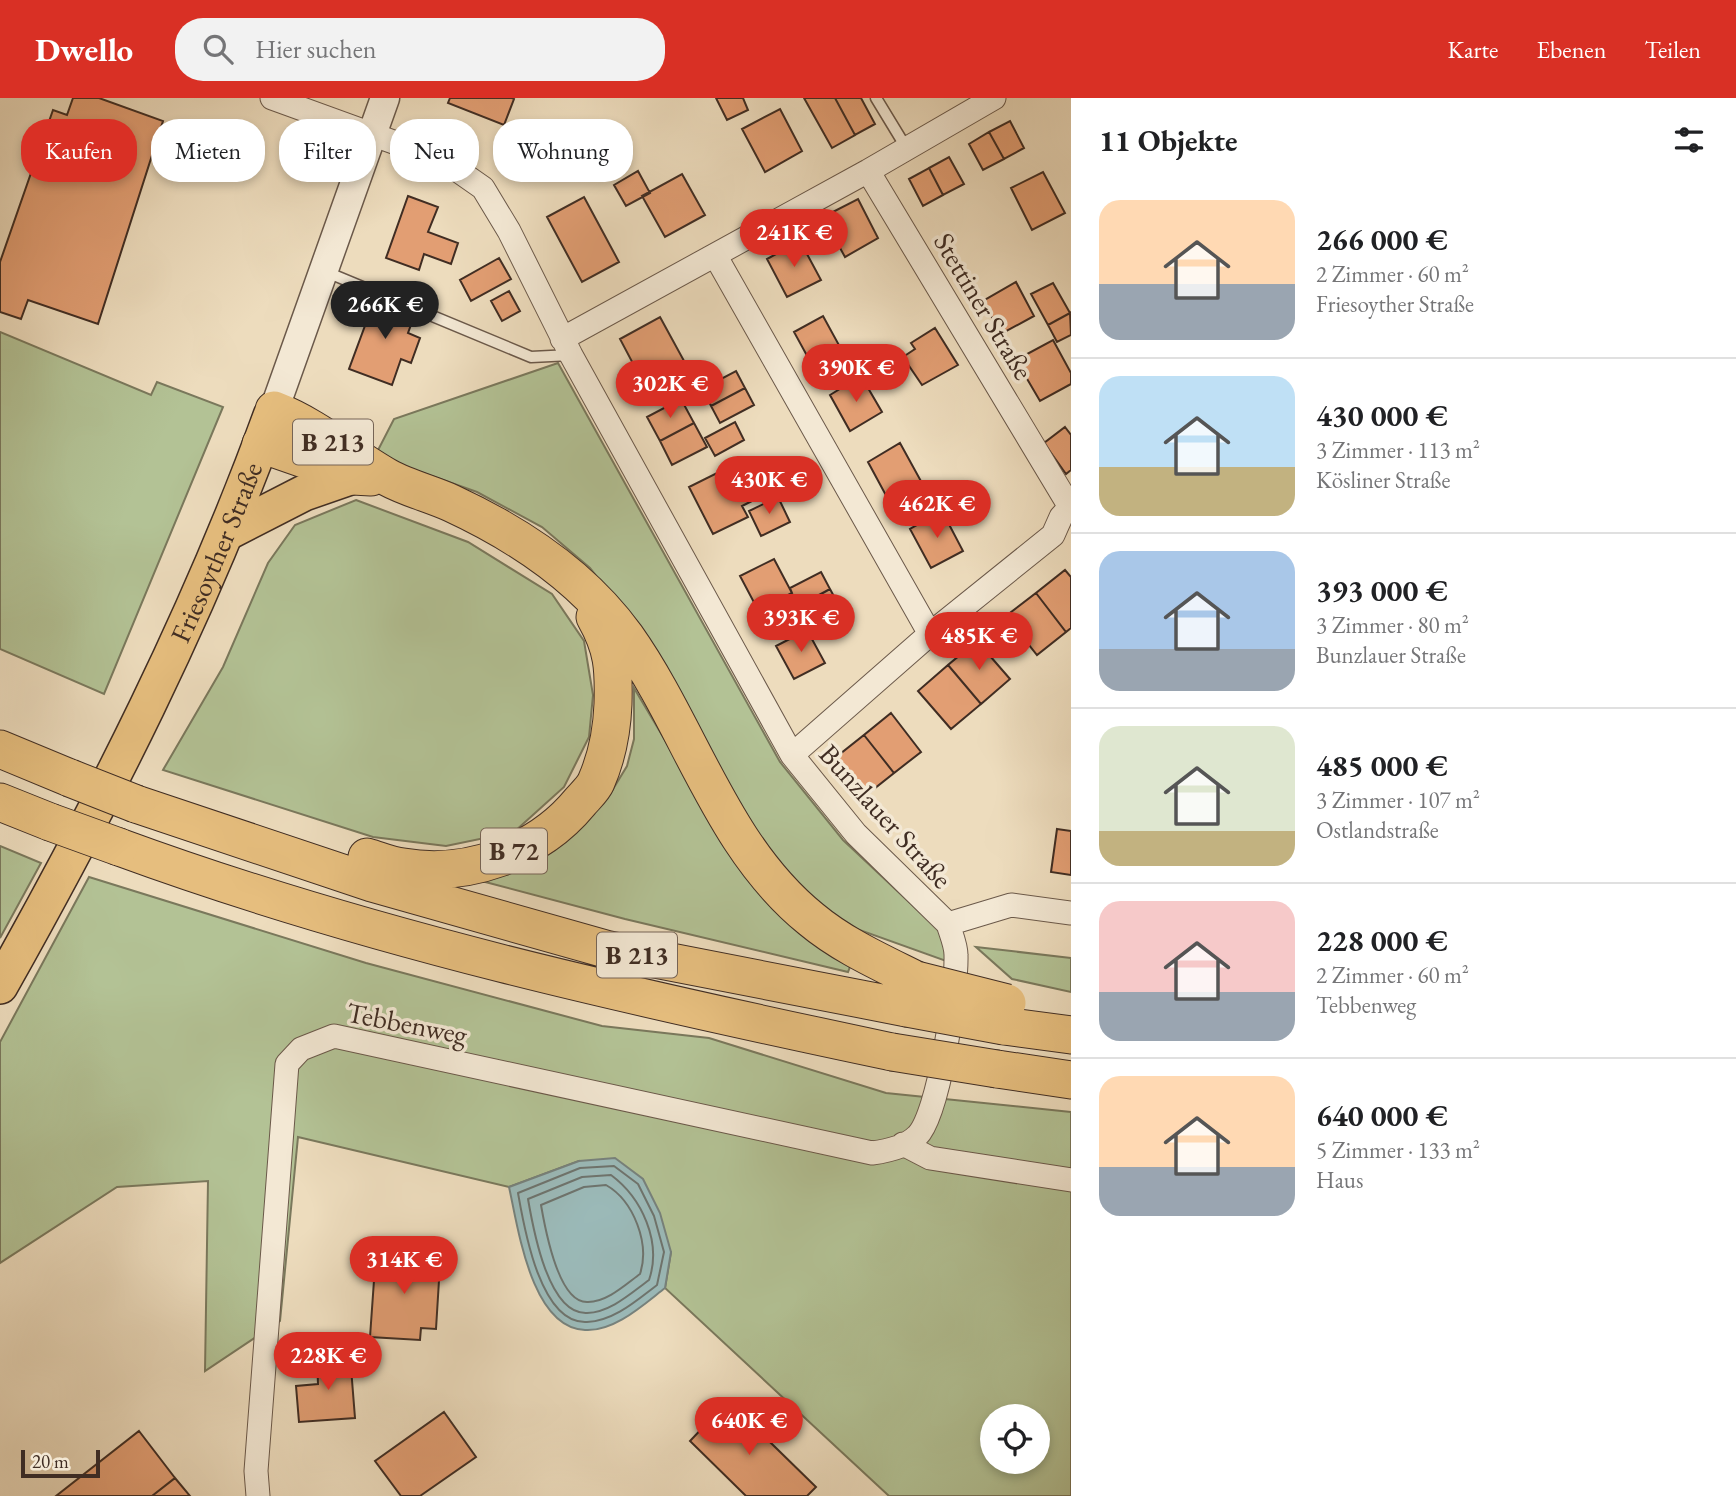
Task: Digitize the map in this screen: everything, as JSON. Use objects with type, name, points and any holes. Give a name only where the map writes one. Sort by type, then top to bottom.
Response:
[{"type":"highway","name":"B 213","points":[[274,410],[299,419],[390,478]]},
{"type":"highway","name":"B 72","points":[[208,828],[243,820],[402,867],[441,870],[482,864],[528,846],[566,820],[595,783],[612,733],[613,684],[610,644],[578,585],[524,540],[444,500],[390,478],[353,476],[261,444]]},
{"type":"highway","name":"B 213","points":[[578,585],[625,635],[654,682],[715,799],[754,860],[811,919],[911,994]]},
{"type":"highway","points":[[0,749],[136,804],[208,828]]},
{"type":"highway","name":"B 213","points":[[0,802],[227,886],[361,926],[632,997],[892,1052],[1071,1080]]},
{"type":"highway","name":"B 213","points":[[208,828],[372,883],[608,950],[911,994],[1005,1014],[1071,1035]]},
{"type":"highway","name":"B 213","points":[[1005,1014],[1071,1013]]},
{"type":"main road","name":"Friesoyther Straße","points":[[0,986],[61,878],[122,757],[228,532],[274,410]]},
{"type":"main road","name":"B 72","points":[[228,532],[304,493],[353,476]]},
{"type":"street","name":"Bunzlauer Straße","points":[[272,98],[330,119]]},
{"type":"street","name":"Friesoyther Straße","points":[[376,123],[385,98]]},
{"type":"street","points":[[566,347],[715,255],[907,149],[993,98]]},
{"type":"street","name":"Bunzlauer Straße","points":[[376,135],[443,160],[484,188],[509,231],[566,347],[792,755],[856,834],[948,924]]},
{"type":"street","name":"Stettiner Straße","points":[[868,171],[1071,507]]},
{"type":"street","name":"Friesoyther Straße","points":[[274,410],[355,182]]},
{"type":"street","points":[[715,255],[930,634]]},
{"type":"street","points":[[792,755],[930,634],[1053,535],[1061,517],[1071,507]]},
{"type":"street","points":[[904,1144],[916,1137],[929,1118],[936,1097],[955,977],[956,952],[948,924],[1011,905],[1071,913]]},
{"type":"street","name":"Tebbenweg","points":[[258,1496],[256,1471],[287,1064],[301,1049],[334,1036],[872,1153],[889,1151],[904,1144]]},
{"type":"street","points":[[904,1144],[930,1158],[1071,1180]]},
{"type":"lane","points":[[876,98],[907,149]]},
{"type":"lane","points":[[324,271],[531,357],[566,347]]},
{"type":"green space","points":[[0,332],[151,395],[157,382],[223,407],[104,694],[0,649]]},
{"type":"green space","points":[[558,363],[780,762],[843,840],[938,929],[947,954],[946,961],[826,918],[755,844],[634,624],[590,568],[542,527],[477,492],[375,456],[394,419]]},
{"type":"green space","points":[[356,500],[468,542],[552,594],[584,641],[593,695],[589,737],[564,787],[514,832],[446,846],[373,837],[163,770],[223,667],[268,563],[295,525]]},
{"type":"green space","points":[[634,688],[747,878],[775,905],[851,964],[848,972],[625,919],[474,879],[610,794],[627,766],[634,739]]},
{"type":"green space","points":[[0,846],[41,863],[0,938]]},
{"type":"green space","points":[[89,877],[366,963],[602,1026],[709,1038],[886,1093],[1071,1112],[1071,1496],[889,1496],[665,1288],[671,1252],[579,1161],[509,1187],[298,1137],[280,1321],[205,1371],[208,1181],[117,1187],[0,1263],[0,1042]]},
{"type":"green space","points":[[976,947],[1071,958],[1071,992],[1012,979]]},
{"type":"water","points":[[615,1158],[643,1179],[660,1213],[671,1252],[665,1288],[617,1322],[607,1327],[585,1330],[567,1325],[552,1312],[540,1294],[523,1249],[509,1187],[579,1161]]},
{"type":"building","points":[[73,98],[99,98],[157,119],[151,119],[151,158],[98,324],[28,300],[21,319],[0,312],[0,262],[28,182],[137,182],[137,119],[50,119],[53,110],[67,115]]},
{"type":"building","points":[[450,98],[514,99],[506,119],[493,121],[448,103]]},
{"type":"building","points":[[716,98],[743,98],[748,110],[727,120]]},
{"type":"building","points":[[804,98],[835,98],[855,135],[832,148]]},
{"type":"building","points":[[835,98],[861,98],[875,124],[855,135]]},
{"type":"building","points":[[780,109],[802,151],[765,172],[742,129]]},
{"type":"building","points":[[1010,121],[1024,148],[1004,159],[989,132]]},
{"type":"building","points":[[989,132],[1004,159],[983,170],[969,144]]},
{"type":"building","points":[[949,157],[964,184],[943,195],[929,168]]},
{"type":"building","points":[[929,168],[943,195],[923,206],[909,179]]},
{"type":"building","points":[[638,171],[650,193],[626,206],[614,185],[619,182],[633,182],[633,174]]},
{"type":"building","points":[[1043,172],[1065,213],[1032,230],[1011,188]]},
{"type":"building","points":[[682,174],[705,215],[665,237],[642,196]]},
{"type":"building","points":[[408,196],[438,207],[428,232],[458,243],[451,264],[424,254],[419,270],[386,258]]},
{"type":"building","points":[[584,197],[619,262],[582,282],[547,217]]},
{"type":"building","points":[[858,199],[878,238],[845,257],[823,217]]},
{"type":"building","points":[[800,241],[821,280],[787,297],[767,259]]},
{"type":"building","points":[[499,258],[511,279],[471,301],[460,280]]},
{"type":"building","points":[[1016,282],[1034,316],[1001,334],[983,301]]},
{"type":"building","points":[[1053,283],[1070,313],[1048,325],[1031,294]]},
{"type":"building","points":[[509,291],[520,311],[502,321],[491,301]]},
{"type":"building","points":[[376,296],[416,311],[408,333],[420,338],[411,363],[401,359],[392,385],[349,369]]},
{"type":"building","points":[[1070,313],[1071,335],[1057,342],[1048,325]]},
{"type":"building","points":[[823,316],[840,347],[811,363],[794,332]]},
{"type":"building","points":[[660,317],[689,370],[648,392],[620,339]]},
{"type":"building","points":[[935,328],[958,365],[922,385],[903,357],[915,349],[911,343]]},
{"type":"building","points":[[1053,340],[1071,373],[1071,384],[1040,401],[1016,360]]},
{"type":"building","points":[[736,371],[745,388],[711,406],[702,389]]},
{"type":"building","points":[[861,376],[882,412],[850,431],[830,395]]},
{"type":"building","points":[[745,388],[754,405],[720,423],[711,406]]},
{"type":"building","points":[[681,399],[694,423],[660,441],[647,417]]},
{"type":"building","points":[[735,422],[744,440],[715,456],[705,438]]},
{"type":"building","points":[[694,423],[707,447],[672,465],[660,441]]},
{"type":"building","points":[[1065,427],[1071,435],[1071,470],[1066,474],[1044,443]]},
{"type":"building","points":[[900,443],[922,483],[889,501],[868,462]]},
{"type":"building","points":[[723,470],[731,486],[748,477],[758,498],[742,506],[748,517],[713,534],[689,487]]},
{"type":"building","points":[[778,497],[790,522],[761,536],[749,511]]},
{"type":"building","points":[[942,511],[963,551],[931,568],[910,529]]},
{"type":"building","points":[[774,559],[792,593],[758,610],[740,576]]},
{"type":"building","points":[[1065,570],[1071,577],[1071,628],[1066,632],[1036,593]]},
{"type":"building","points":[[821,572],[830,589],[773,620],[766,606],[792,593],[790,588]]},
{"type":"building","points":[[830,589],[845,617],[810,635],[807,630],[804,631],[792,610]]},
{"type":"building","points":[[1036,593],[1066,632],[1037,655],[1006,616]]},
{"type":"building","points":[[807,630],[825,663],[794,679],[776,646]]},
{"type":"building","points":[[977,641],[1010,679],[981,704],[948,665]]},
{"type":"building","points":[[948,665],[981,704],[951,729],[918,691]]},
{"type":"building","points":[[891,713],[921,752],[894,773],[864,735]]},
{"type":"building","points":[[864,735],[894,773],[865,796],[835,758]]},
{"type":"building","points":[[1057,829],[1071,831],[1071,875],[1051,872]]},
{"type":"building","points":[[376,1252],[426,1256],[425,1263],[440,1264],[436,1329],[421,1328],[420,1340],[370,1337]]},
{"type":"building","points":[[350,1355],[355,1418],[299,1422],[296,1386],[318,1384],[317,1357]]},
{"type":"building","points":[[728,1401],[816,1487],[807,1496],[746,1496],[690,1441]]},
{"type":"building","points":[[444,1412],[476,1457],[420,1496],[401,1496],[375,1461]]},
{"type":"building","points":[[139,1431],[175,1478],[152,1496],[56,1496]]},
{"type":"building","points":[[175,1478],[190,1496],[152,1496]]}]
